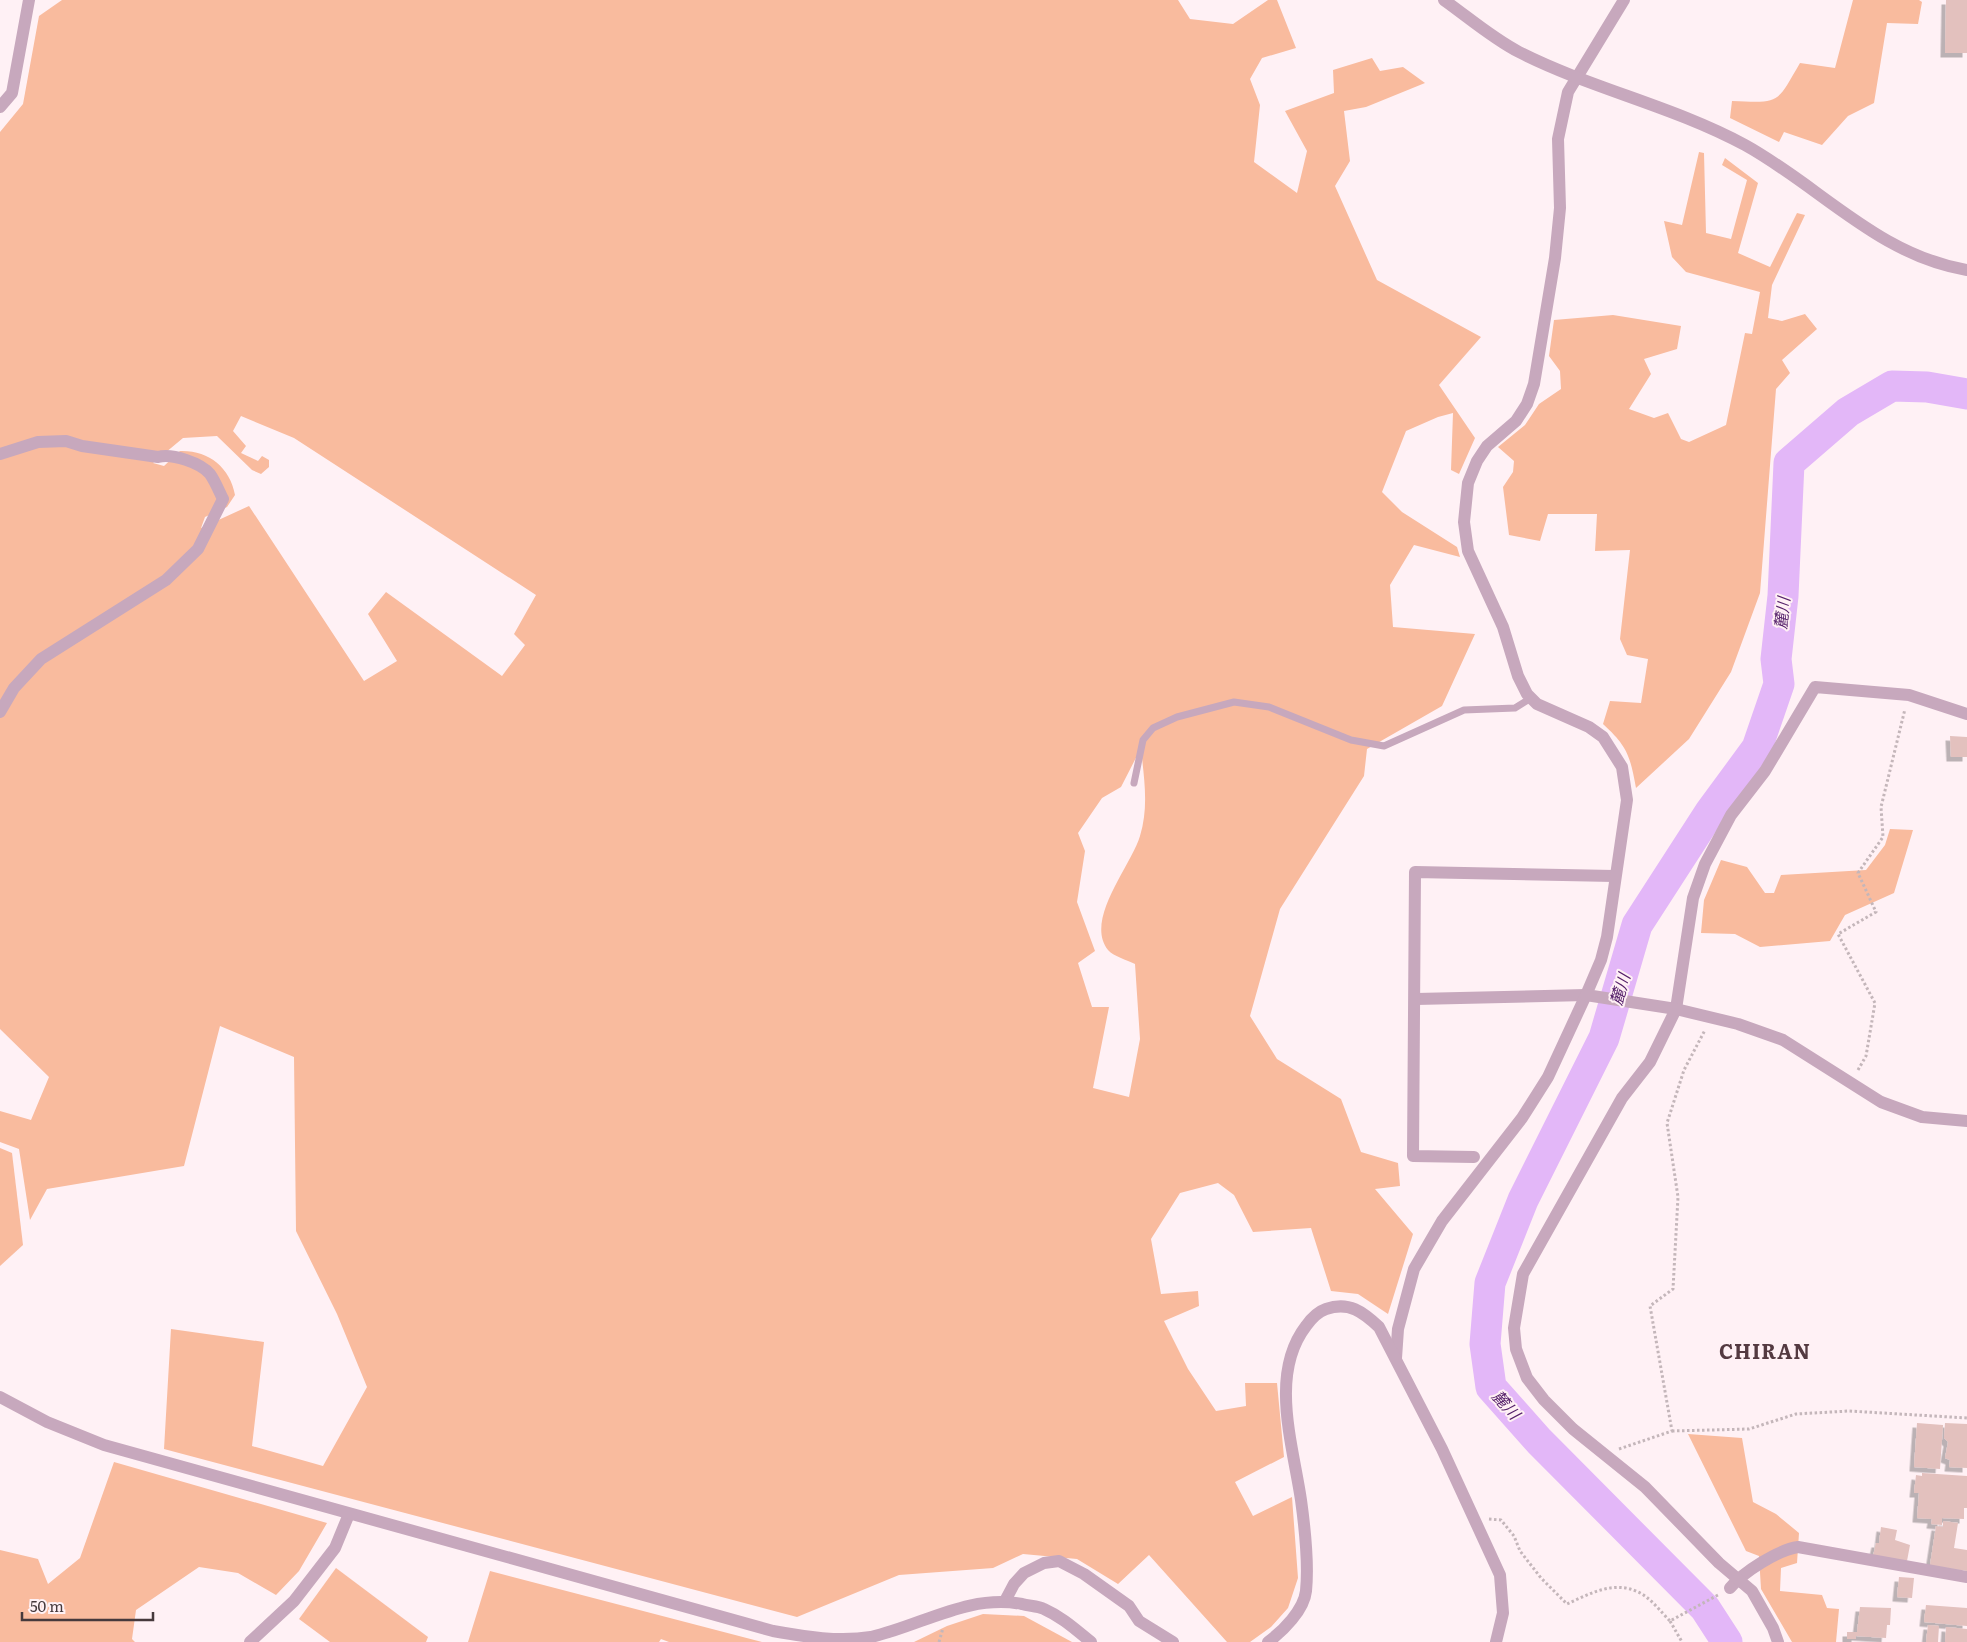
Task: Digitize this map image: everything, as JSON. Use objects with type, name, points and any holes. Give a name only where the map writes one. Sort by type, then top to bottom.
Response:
[{"type":"street","points":[[0,107],[12,93],[29,0]]},
{"type":"street","points":[[1444,0],[1517,51],[1577,77],[1680,114],[1716,130],[1772,161],[1877,236],[1899,249],[1943,265],[1967,270]]},
{"type":"street","points":[[1396,1358],[1398,1329],[1414,1269],[1442,1221],[1522,1118],[1548,1078],[1592,996],[1607,936],[1614,876],[1628,800],[1622,767],[1603,737],[1589,728],[1536,704],[1531,698],[1518,676],[1503,627],[1468,551],[1464,522],[1468,483],[1477,461],[1487,446],[1516,421],[1527,404],[1534,384],[1556,258],[1560,208],[1558,139],[1568,92],[1624,0]]},
{"type":"street","points":[[0,454],[38,442],[66,441],[82,446],[158,457],[165,455],[200,466],[210,474],[223,499],[198,549],[166,580],[41,659],[14,688],[0,712]]},
{"type":"street","points":[[1778,1642],[1773,1628],[1752,1591],[1734,1583],[1719,1563],[1645,1487],[1567,1423],[1544,1400],[1527,1378],[1516,1349],[1514,1328],[1523,1274],[1622,1098],[1650,1062],[1676,1009],[1693,898],[1705,864],[1731,815],[1765,771],[1815,687],[1909,695],[1967,714]]},
{"type":"street","points":[[1474,1157],[1413,1156],[1416,999],[1415,872],[1614,876]]},
{"type":"street","points":[[1416,999],[1592,996],[1712,1016],[1783,1040],[1880,1102],[1922,1117],[1967,1121]]},
{"type":"street","points":[[1268,1642],[1279,1634],[1296,1613],[1306,1594],[1301,1502],[1288,1426],[1286,1393],[1291,1354],[1300,1334],[1312,1318],[1324,1309],[1340,1305],[1353,1307],[1365,1314],[1379,1327],[1476,1521],[1500,1575],[1503,1613],[1496,1642]]},
{"type":"street","points":[[0,1397],[47,1422],[104,1445],[773,1631],[812,1638],[848,1640],[872,1636],[973,1603],[1005,1601],[1043,1608],[1067,1622],[1091,1642]]},
{"type":"street","points":[[250,1642],[294,1601],[335,1548],[349,1514]]},
{"type":"street","points":[[1734,1583],[1782,1552],[1798,1547],[1967,1577]]},
{"type":"street","points":[[1005,1601],[1014,1584],[1024,1573],[1044,1563],[1059,1561],[1084,1574],[1128,1606],[1140,1621],[1173,1642]]},
{"type":"lane","points":[[1134,783],[1143,740],[1153,728],[1177,717],[1234,702],[1269,707],[1351,740],[1384,746],[1464,710],[1515,708],[1531,698]]},
{"type":"path","points":[[1850,1083],[1866,1056],[1875,1003],[1838,934],[1876,912],[1858,873],[1883,837],[1881,807],[1909,695]]},
{"type":"path","points":[[1672,1431],[1650,1306],[1673,1289],[1678,1197],[1667,1123],[1684,1070],[1712,1016]]},
{"type":"path","points":[[1604,1454],[1672,1431],[1749,1428],[1796,1414],[1848,1411],[1967,1418]]},
{"type":"path","points":[[1476,1521],[1485,1519],[1501,1520],[1514,1536],[1520,1551],[1541,1578],[1568,1604],[1595,1590],[1622,1587],[1639,1592],[1670,1621],[1682,1642]]},
{"type":"path","points":[[1670,1621],[1734,1583]]},
{"type":"shaded area","points":[[62,0],[1178,0],[1190,19],[1233,24],[1268,0],[1277,0],[1296,48],[1262,58],[1250,79],[1260,105],[1254,162],[1297,193],[1307,151],[1285,111],[1334,93],[1333,70],[1372,58],[1380,71],[1403,67],[1425,83],[1366,107],[1344,111],[1350,161],[1335,186],[1377,280],[1481,337],[1439,385],[1475,438],[1459,474],[1451,470],[1453,413],[1438,417],[1406,431],[1382,492],[1402,512],[1457,547],[1460,557],[1414,545],[1390,585],[1393,627],[1475,634],[1442,706],[1367,749],[1364,776],[1280,909],[1250,1016],[1277,1059],[1341,1099],[1361,1152],[1398,1163],[1400,1186],[1375,1189],[1413,1234],[1388,1314],[1358,1294],[1331,1291],[1311,1228],[1253,1232],[1234,1195],[1218,1183],[1180,1193],[1151,1239],[1161,1294],[1198,1291],[1199,1306],[1164,1321],[1188,1369],[1216,1411],[1246,1406],[1245,1383],[1277,1383],[1284,1457],[1235,1482],[1253,1516],[1292,1497],[1298,1578],[1288,1608],[1271,1627],[1250,1642],[1227,1642],[1149,1555],[1118,1584],[1077,1559],[1023,1554],[993,1568],[899,1575],[797,1617],[164,1449],[171,1329],[264,1342],[252,1446],[323,1466],[367,1387],[337,1314],[296,1231],[294,1057],[220,1026],[184,1166],[47,1189],[30,1220],[19,1149],[0,1142],[0,1111],[31,1120],[49,1077],[0,1029],[0,132],[23,104],[39,16]],"holes":[[[241,416],[294,438],[536,595],[514,634],[525,645],[502,676],[386,592],[368,614],[397,661],[364,681],[249,506],[201,528],[205,517],[227,507],[235,495],[228,476],[223,469],[208,457],[190,451],[180,451],[164,466],[153,463],[183,438],[217,436],[252,470],[261,474],[269,467],[269,460],[262,456],[258,461],[241,453],[246,446],[233,431]],[[1141,748],[1145,792],[1143,825],[1135,848],[1105,909],[1102,924],[1102,938],[1108,950],[1135,964],[1140,1039],[1129,1097],[1093,1088],[1109,1007],[1092,1007],[1078,963],[1095,951],[1077,902],[1085,851],[1078,833],[1102,798],[1121,787]]]},
{"type":"shaded area","points":[[1853,0],[1919,0],[1922,2],[1918,24],[1887,23],[1874,103],[1848,116],[1822,145],[1784,132],[1779,142],[1730,118],[1732,101],[1769,101],[1781,94],[1800,63],[1835,68]]},
{"type":"shaded area","points":[[1699,152],[1704,153],[1706,233],[1731,239],[1747,180],[1722,165],[1725,158],[1758,183],[1738,253],[1770,267],[1797,213],[1805,215],[1772,285],[1768,318],[1782,321],[1805,314],[1817,329],[1782,360],[1790,373],[1776,389],[1760,593],[1731,672],[1689,739],[1636,788],[1627,753],[1618,739],[1603,724],[1610,701],[1641,703],[1648,659],[1627,655],[1620,639],[1630,550],[1595,551],[1597,514],[1548,514],[1540,541],[1509,535],[1503,487],[1513,472],[1514,461],[1498,447],[1525,425],[1539,404],[1561,389],[1560,371],[1549,356],[1554,320],[1613,315],[1681,326],[1677,349],[1644,359],[1651,374],[1629,409],[1654,418],[1668,413],[1681,439],[1689,442],[1726,425],[1745,333],[1752,334],[1760,292],[1686,272],[1672,257],[1664,221],[1682,225]]},
{"type":"shaded area","points":[[1890,829],[1913,830],[1894,893],[1845,915],[1830,941],[1760,947],[1735,934],[1701,933],[1704,900],[1721,860],[1747,867],[1765,893],[1774,893],[1781,875],[1866,870],[1885,845]]},
{"type":"shaded area","points":[[0,1148],[12,1153],[23,1245],[0,1266]]},
{"type":"shaded area","points":[[1688,1434],[1742,1438],[1753,1502],[1776,1514],[1799,1533],[1797,1563],[1781,1568],[1780,1591],[1822,1595],[1827,1608],[1839,1609],[1836,1642],[1792,1642],[1761,1589],[1759,1556],[1746,1551]]},
{"type":"shaded area","points":[[114,1462],[327,1523],[299,1571],[276,1595],[238,1573],[199,1567],[136,1610],[132,1639],[135,1642],[0,1642],[0,1550],[38,1559],[48,1584],[80,1558]]},
{"type":"shaded area","points":[[336,1568],[428,1637],[426,1642],[330,1642],[299,1619]]},
{"type":"shaded area","points":[[490,1571],[762,1642],[669,1642],[661,1639],[659,1642],[468,1642]]},
{"type":"shaded area","points":[[983,1614],[1024,1616],[1072,1642],[914,1642],[947,1626]]},
{"type":"building","points":[[1946,0],[1967,0],[1967,53],[1945,53]]},
{"type":"building","points":[[1950,736],[1967,737],[1967,757],[1951,757]]},
{"type":"building","points":[[1917,1423],[1943,1425],[1940,1469],[1914,1467]]},
{"type":"building","points":[[1945,1423],[1967,1424],[1967,1468],[1949,1467],[1950,1460],[1945,1458],[1948,1442],[1944,1438]]},
{"type":"building","points":[[1922,1473],[1967,1476],[1967,1508],[1964,1508],[1964,1519],[1942,1518],[1942,1525],[1931,1524],[1932,1519],[1917,1518],[1919,1493],[1914,1493],[1916,1475],[1922,1476]]},
{"type":"building","points":[[1943,1521],[1958,1523],[1954,1548],[1967,1550],[1967,1571],[1930,1565],[1936,1526],[1943,1527]]},
{"type":"building","points":[[1881,1527],[1897,1530],[1895,1540],[1910,1545],[1907,1561],[1873,1556],[1876,1543],[1879,1543]]},
{"type":"building","points":[[1899,1577],[1914,1578],[1912,1598],[1897,1597]]},
{"type":"building","points":[[1926,1605],[1967,1608],[1967,1626],[1924,1622]]},
{"type":"building","points":[[1860,1607],[1891,1608],[1890,1625],[1887,1625],[1886,1638],[1856,1636],[1856,1639],[1847,1639],[1847,1632],[1857,1632]]},
{"type":"building","points":[[1928,1625],[1939,1626],[1938,1642],[1926,1642]]},
{"type":"building","points":[[1946,1627],[1967,1629],[1967,1642],[1945,1642]]},
{"type":"waterway","name":"麓川","points":[[1727,1642],[1705,1608],[1539,1441],[1491,1387],[1485,1344],[1490,1283],[1523,1200],[1604,1038],[1637,925],[1710,812],[1757,748],[1779,684],[1776,659],[1783,596],[1789,463],[1848,412],[1892,386],[1927,387],[1967,394]]},
{"type":"district","name":"CHIRAN","points":[[1765,1350]]}]
